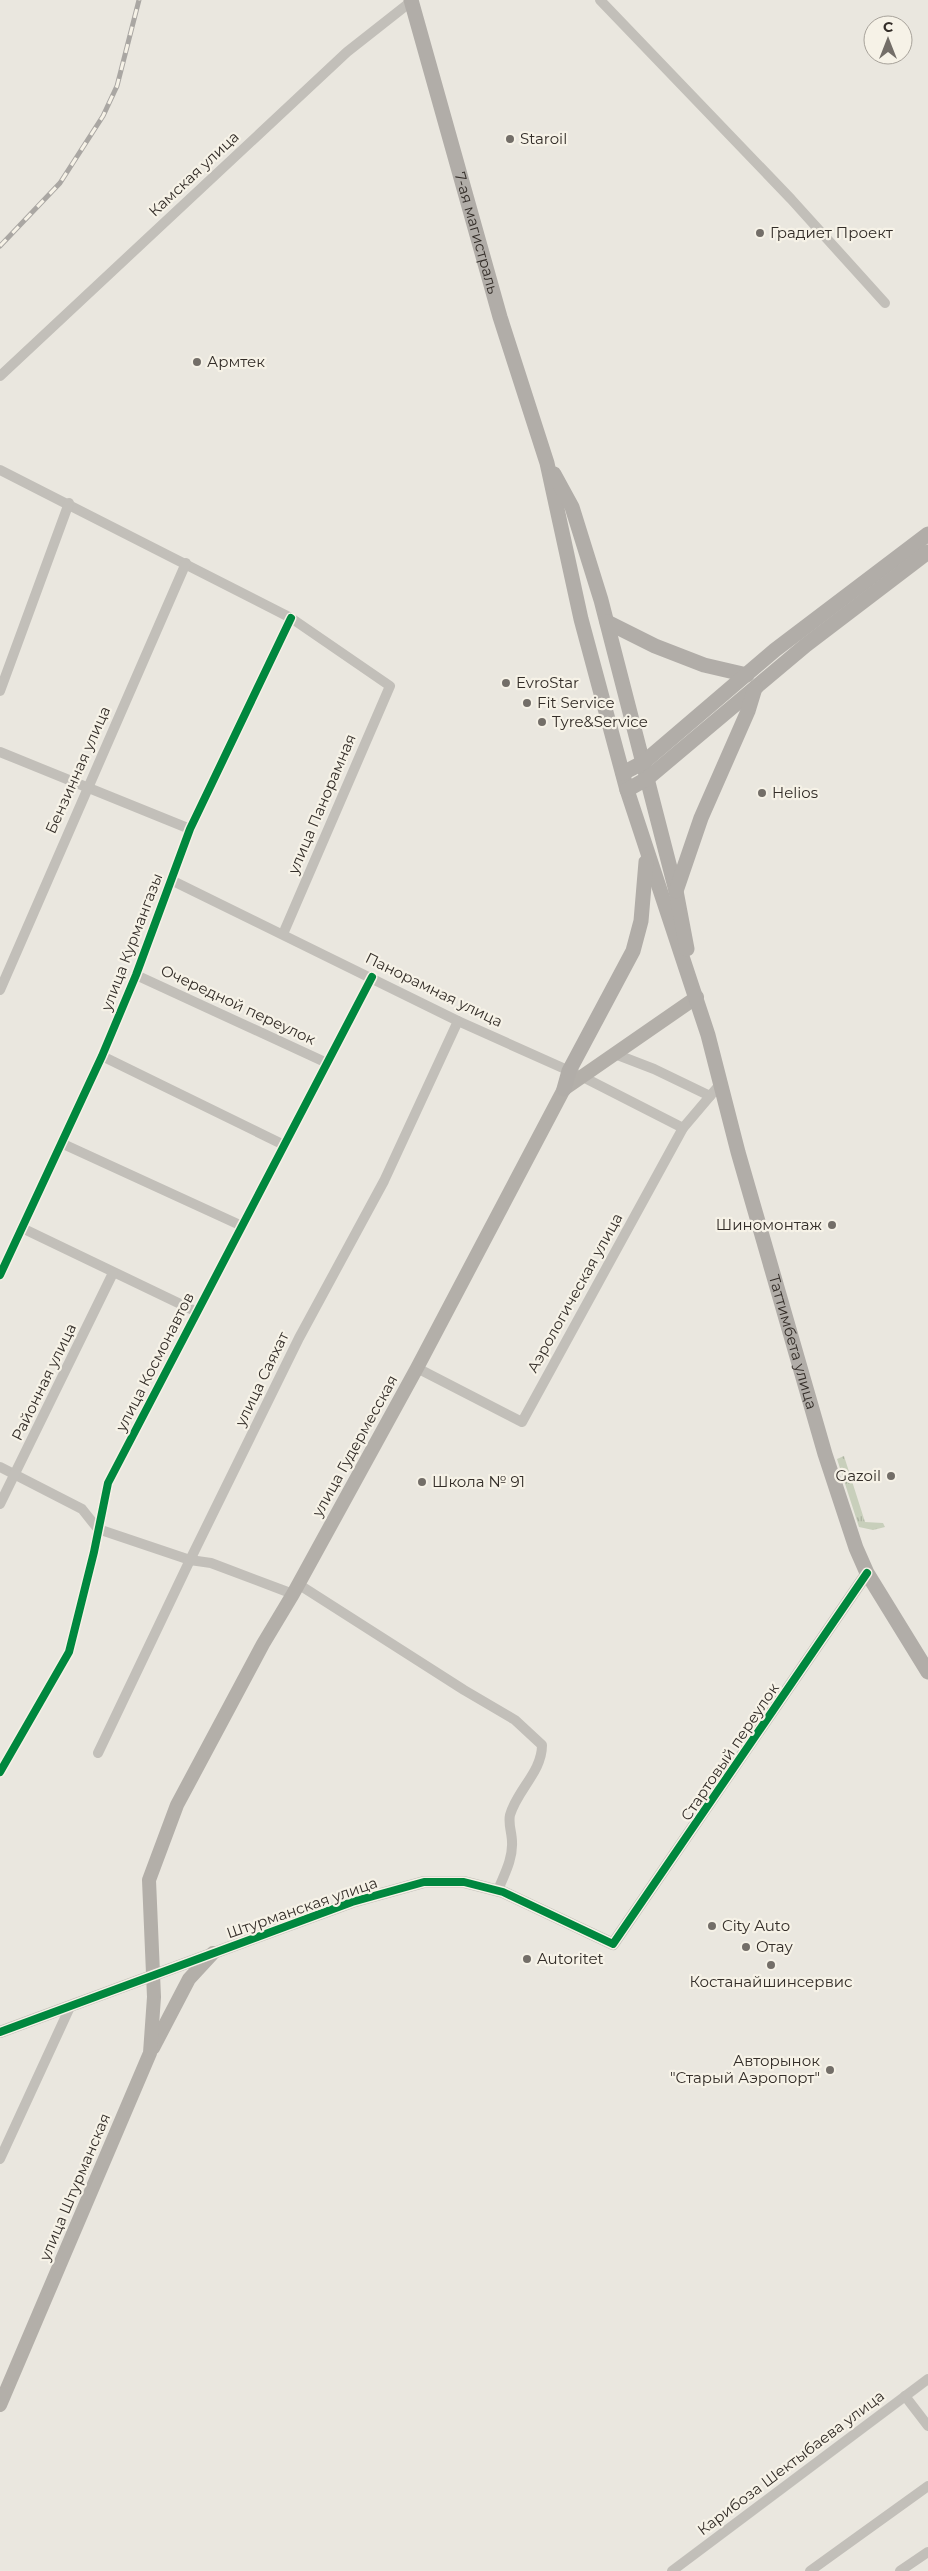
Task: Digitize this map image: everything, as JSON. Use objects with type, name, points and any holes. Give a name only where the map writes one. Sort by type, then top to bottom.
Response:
[{"type":"main road","name":"7-ая магистраль","points":[[412,0],[500,317],[547,463]]},
{"type":"main road","points":[[547,463],[572,507],[607,622],[676,891],[697,997]]},
{"type":"main road","points":[[547,463],[581,619],[627,790],[647,856],[697,997]]},
{"type":"main road","points":[[627,790],[648,778],[752,681],[775,650],[928,534]]},
{"type":"main road","points":[[623,773],[644,762],[752,681],[806,645],[928,552]]},
{"type":"main road","points":[[607,622],[655,646],[752,681]]},
{"type":"main road","points":[[676,891],[701,818],[748,711],[752,681]]},
{"type":"main road","points":[[564,1089],[576,1074],[633,951],[641,921],[647,856]]},
{"type":"main road","points":[[576,1074],[615,1054],[697,997]]},
{"type":"main road","name":"Таттимбета улица","points":[[697,997],[722,1082],[738,1152],[825,1454],[856,1548],[867,1573],[928,1672]]},
{"type":"main road","name":"улица Гудермесская","points":[[154,1975],[149,1880],[177,1805],[263,1644],[296,1589],[417,1368],[564,1089]]},
{"type":"main road","points":[[149,2055],[189,1979],[213,1953]]},
{"type":"main road","name":"улица Штурманская","points":[[0,2406],[149,2055],[154,1975]]},
{"type":"street","name":"Камская улица","points":[[0,376],[347,52],[412,0]]},
{"type":"street","points":[[600,0],[791,199],[885,302]]},
{"type":"street","points":[[0,470],[291,618]]},
{"type":"street","points":[[0,691],[68,504]]},
{"type":"street","name":"Бензинная улица","points":[[0,990],[87,786],[186,563]]},
{"type":"street","name":"улица Панорамная","points":[[283,934],[390,686],[291,618]]},
{"type":"street","name":"улица Курмангазы","points":[[0,1275],[102,1056],[136,975],[190,828],[291,618]]},
{"type":"street","points":[[0,752],[190,828]]},
{"type":"street","name":"Панорамная улица","points":[[171,880],[372,977],[458,1021],[576,1074],[683,1128]]},
{"type":"street","name":"Очередной переулок","points":[[136,975],[327,1062]]},
{"type":"street","name":"улица Космонавтов","points":[[0,1772],[69,1652],[94,1552],[108,1483],[372,977]]},
{"type":"street","name":"улица Саяхат","points":[[98,1753],[190,1560],[300,1338],[384,1181],[458,1021]]},
{"type":"street","points":[[615,1054],[654,1068],[710,1096]]},
{"type":"street","points":[[102,1056],[284,1145]]},
{"type":"street","name":"Аэрологическая улица","points":[[417,1368],[522,1422],[683,1128],[722,1082]]},
{"type":"street","points":[[61,1142],[242,1226]]},
{"type":"street","points":[[22,1228],[196,1312]]},
{"type":"street","name":"Районная улица","points":[[0,1504],[113,1273]]},
{"type":"street","points":[[0,1467],[82,1509],[98,1530],[190,1560],[211,1563],[296,1589],[515,1720],[542,1745],[542,1758],[510,1814],[509,1828],[512,1843],[509,1866],[498,1890]]},
{"type":"street","name":"Стартовый переулок","points":[[613,1944],[867,1573]]},
{"type":"street","name":"Штурманская улица","points":[[0,2032],[352,1902],[424,1882],[464,1882],[498,1890],[613,1944]]},
{"type":"street","points":[[0,2159],[70,2007]]},
{"type":"street","name":"Карибоза Шектыбаева улица","points":[[672,2571],[904,2396],[928,2380]]},
{"type":"street","points":[[904,2396],[928,2426]]},
{"type":"street","points":[[810,2571],[928,2486]]},
{"type":"street","points":[[900,2571],[928,2552]]},
{"type":"green space","points":[[844,1456],[865,1522],[883,1523],[885,1527],[873,1530],[859,1527],[837,1459]]},
{"type":"railway","points":[[0,246],[60,183],[103,116],[117,86],[139,0]]},
{"type":"cycle path","points":[[0,1275],[102,1056],[136,975],[190,829],[291,618]]},
{"type":"cycle path","points":[[0,1772],[69,1652],[94,1552],[108,1483],[372,977]]},
{"type":"cycle path","points":[[0,2032],[352,1902],[424,1882],[464,1882],[503,1892],[613,1944],[867,1573]]},
{"type":"place","name":"Staroil","points":[[510,139]]},
{"type":"place","name":"Градиет Проект","points":[[760,233]]},
{"type":"place","name":"Армтек","points":[[197,362]]},
{"type":"place","name":"EvroStar","points":[[506,683]]},
{"type":"place","name":"Fit Service","points":[[527,703]]},
{"type":"place","name":"Tyre&Service","points":[[542,722]]},
{"type":"place","name":"Helios","points":[[762,793]]},
{"type":"place","name":"Шиномонтаж","points":[[832,1225]]},
{"type":"place","name":"Gazoil","points":[[891,1476]]},
{"type":"place","name":"Школа № 91","points":[[422,1482]]},
{"type":"place","name":"City Auto","points":[[712,1926]]},
{"type":"place","name":"Отау","points":[[746,1947]]},
{"type":"place","name":"Autoritet","points":[[527,1959]]},
{"type":"place","name":"Костанайшинсервис","points":[[771,1965]]},
{"type":"place","name":"Авторынок \"Старый Аэропорт\"","points":[[830,2070]]}]
